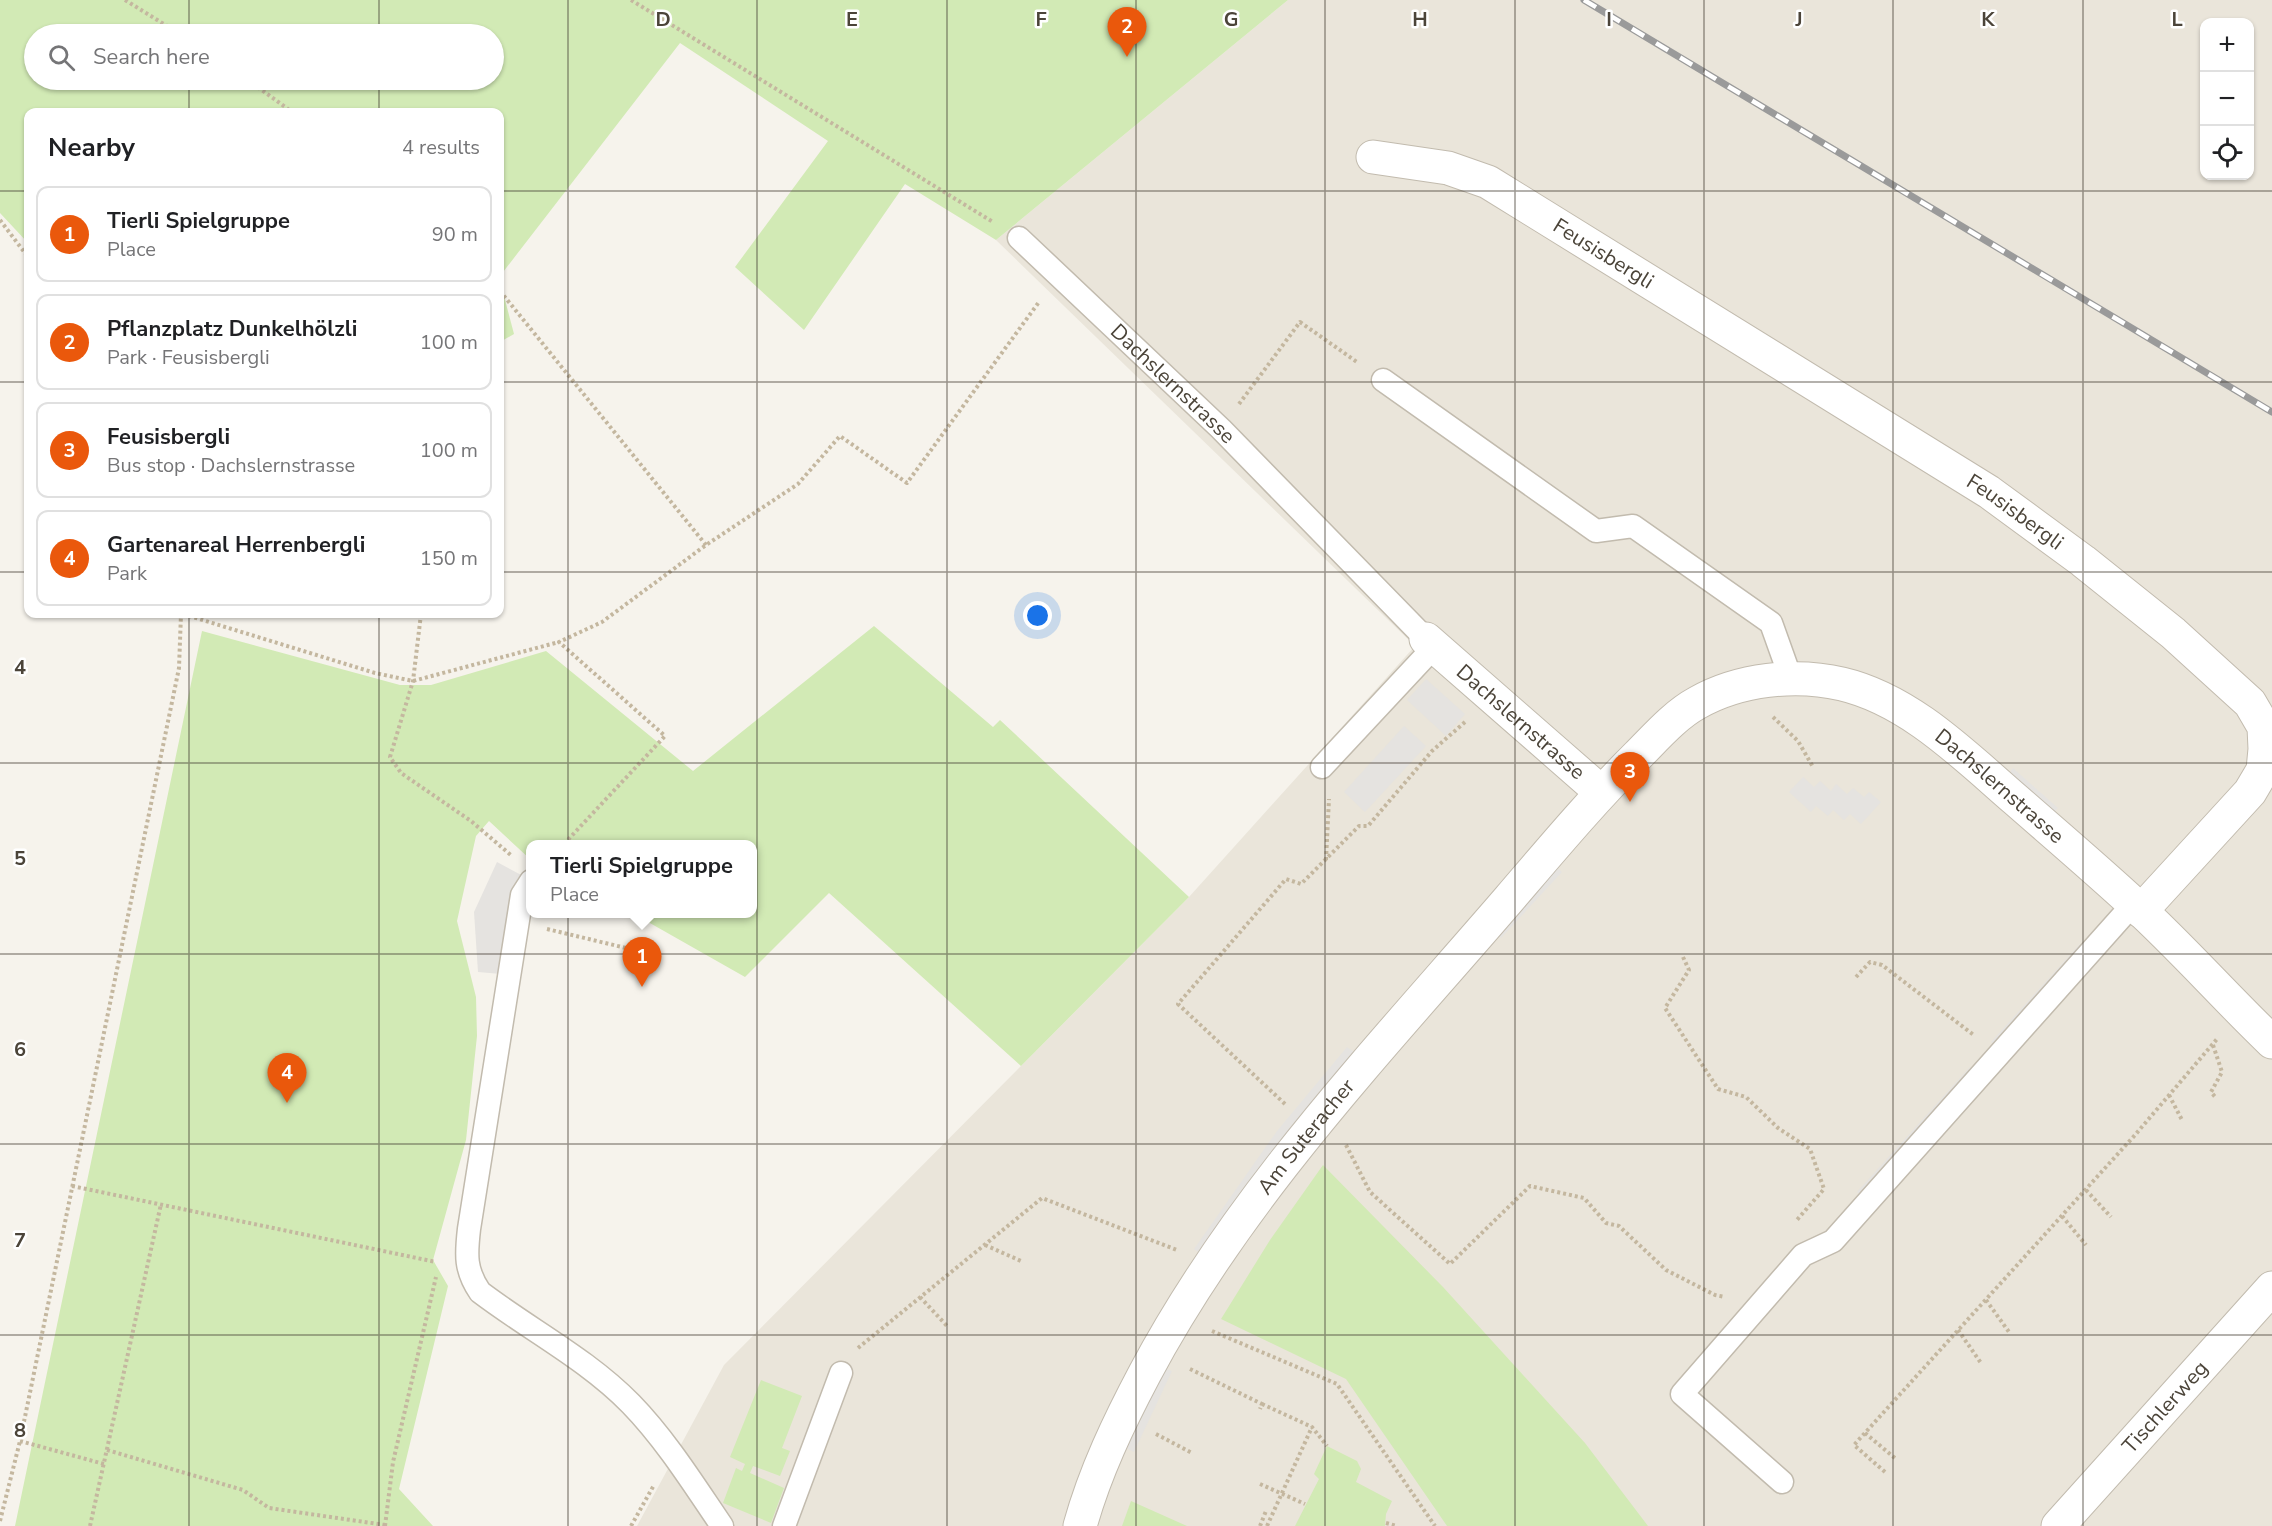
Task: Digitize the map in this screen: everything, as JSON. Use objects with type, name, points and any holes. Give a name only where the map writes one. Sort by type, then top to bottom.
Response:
[{"type":"street","name":"Feusisbergli","points":[[1373,157],[1448,168],[1488,182],[1959,473],[2083,561],[2174,633],[2250,703],[2264,727],[2263,770],[2250,792],[2137,907]]},
{"type":"street","name":"Dachslernstrasse","points":[[1430,643],[1601,792],[1694,704],[1723,691],[1749,683],[1791,679],[1843,684],[1884,700],[1912,716],[1954,746],[2137,907],[2272,1042]]},
{"type":"street","name":"Am Suteracher","points":[[1080,1526],[1089,1495],[1123,1415],[1176,1315],[1247,1210],[1317,1122],[1601,792]]},
{"type":"street","name":"Tischlerweg","points":[[2058,1526],[2272,1288]]},
{"type":"lane","name":"Dachslernstrasse","points":[[1019,238],[1221,429],[1430,643]]},
{"type":"lane","points":[[1383,380],[1596,531],[1633,526],[1771,623],[1791,679]]},
{"type":"lane","points":[[1327,763],[1430,643]]},
{"type":"lane","points":[[526,889],[522,895],[517,922],[469,1229],[467,1252],[469,1276],[480,1292],[595,1372],[632,1405],[672,1455],[722,1526]]},
{"type":"lane","points":[[1782,1482],[1682,1395],[1803,1254],[1833,1241],[1996,1057],[2137,907]]},
{"type":"lane","points":[[784,1526],[841,1373]]},
{"type":"path","points":[[125,0],[164,24]]},
{"type":"path","points":[[631,0],[1019,238]]},
{"type":"path","points":[[262,90],[286,108]]},
{"type":"path","points":[[0,220],[24,252]]},
{"type":"path","points":[[195,618],[375,674],[413,681],[559,642],[602,622],[706,545],[798,484],[840,436],[907,483],[1058,276]]},
{"type":"path","points":[[504,296],[706,545]]},
{"type":"path","points":[[1239,404],[1300,322],[1383,380]]},
{"type":"path","points":[[0,1521],[20,1441],[179,668],[182,618]]},
{"type":"path","points":[[421,618],[413,681],[390,757],[401,773],[471,821],[514,858]]},
{"type":"path","points":[[559,642],[665,736],[568,840]]},
{"type":"path","points":[[1778,722],[1798,741],[1813,767]]},
{"type":"path","points":[[1286,1105],[1178,1004],[1286,879],[1301,884],[1359,826],[1368,826],[1437,746]]},
{"type":"path","points":[[1326,860],[1328,800],[1339,788],[1343,774],[1327,763]]},
{"type":"path","points":[[517,922],[651,954]]},
{"type":"path","points":[[1683,957],[1689,970],[1665,1008],[1718,1089],[1746,1097],[1778,1128],[1810,1149],[1824,1189],[1793,1225]]},
{"type":"path","points":[[1856,976],[1870,962],[1882,965],[1985,1044],[1996,1057]]},
{"type":"path","points":[[1885,1472],[1854,1445],[2086,1190],[2213,1044],[2229,1024],[2236,1008]]},
{"type":"path","points":[[2213,1044],[2222,1072],[2211,1092],[2216,1098]]},
{"type":"path","points":[[2169,1095],[2182,1120]]},
{"type":"path","points":[[1340,1140],[1348,1146],[1370,1192],[1450,1264],[1530,1186],[1584,1198],[1606,1224],[1619,1226],[1666,1270],[1715,1295],[1734,1298]]},
{"type":"path","points":[[72,1186],[440,1262],[393,1462],[385,1526],[269,1508],[243,1490],[107,1450]]},
{"type":"path","points":[[2086,1190],[2111,1217]]},
{"type":"path","points":[[841,1373],[846,1358],[1042,1198],[1182,1252]]},
{"type":"path","points":[[90,1526],[161,1204]]},
{"type":"path","points":[[2062,1216],[2086,1245]]},
{"type":"path","points":[[985,1245],[1021,1261]]},
{"type":"path","points":[[920,1298],[948,1327]]},
{"type":"path","points":[[1986,1300],[2009,1332]]},
{"type":"path","points":[[1211,1330],[1337,1384],[1435,1526]]},
{"type":"path","points":[[1958,1330],[1981,1364]]},
{"type":"path","points":[[1180,1364],[1312,1427],[1327,1446]]},
{"type":"path","points":[[1260,1409],[1262,1404]]},
{"type":"path","points":[[1267,1526],[1312,1427]]},
{"type":"path","points":[[1148,1430],[1192,1453]]},
{"type":"path","points":[[1865,1433],[1896,1459]]},
{"type":"path","points":[[20,1441],[104,1464]]},
{"type":"path","points":[[631,1526],[672,1455]]},
{"type":"path","points":[[1260,1484],[1305,1504]]},
{"type":"path","points":[[1260,1526],[1266,1511]]},
{"type":"path","points":[[1386,1522],[1397,1526]]},
{"type":"shaded area","points":[[1288,0],[2272,0],[2272,1526],[637,1526],[724,1365],[1189,897],[1415,646],[996,240]]},
{"type":"shaded area","points":[[1426,679],[1465,714],[1446,736],[1407,700]]},
{"type":"shaded area","points":[[1404,726],[1426,746],[1365,812],[1344,792]]},
{"type":"shaded area","points":[[2013,768],[2058,808],[2050,816],[2006,777]]},
{"type":"shaded area","points":[[1803,777],[1814,787],[1820,781],[1831,791],[1836,784],[1847,794],[1853,788],[1864,797],[1869,792],[1881,802],[1861,824],[1850,814],[1844,820],[1833,810],[1828,816],[1816,806],[1811,812],[1789,792]]},
{"type":"shaded area","points":[[497,862],[525,877],[501,974],[478,972],[474,912]]},
{"type":"shaded area","points":[[1553,864],[1562,872],[1501,938],[1493,930]]},
{"type":"shaded area","points":[[2080,944],[2089,951],[2000,1050],[1991,1042]]},
{"type":"shaded area","points":[[1347,1047],[1357,1054],[1204,1256],[1194,1249],[1277,1131]]},
{"type":"shaded area","points":[[1970,1067],[1978,1074],[1865,1200],[1857,1192]]},
{"type":"shaded area","points":[[1162,1367],[1172,1371],[1134,1452],[1124,1447]]},
{"type":"green space","points":[[0,0],[1288,0],[996,240],[905,184],[804,330],[735,267],[828,141],[680,43],[504,271],[504,108],[24,108],[24,239],[0,213]]},
{"type":"green space","points":[[504,296],[514,334],[504,340]]},
{"type":"green space","points":[[874,626],[993,727],[1000,720],[1189,897],[1021,1066],[829,893],[745,977],[641,918],[757,918],[757,840],[526,840],[526,855],[489,821],[476,836],[457,921],[476,997],[477,1036],[466,1140],[433,1260],[448,1286],[399,1489],[433,1526],[15,1526],[202,631],[400,685],[431,685],[546,651],[693,771]]},
{"type":"green space","points":[[1323,1165],[1443,1287],[1585,1443],[1648,1526],[1447,1526],[1346,1379],[1221,1319],[1270,1240]]},
{"type":"green space","points":[[761,1380],[802,1396],[782,1448],[790,1451],[780,1476],[753,1466],[750,1473],[784,1488],[771,1523],[723,1503],[736,1468],[742,1471],[745,1464],[730,1457]]},
{"type":"green space","points":[[1327,1446],[1357,1461],[1361,1469],[1356,1482],[1392,1501],[1386,1514],[1385,1526],[1295,1526],[1319,1479],[1314,1474]]},
{"type":"green space","points":[[1131,1501],[1187,1526],[1122,1526]]},
{"type":"railway","points":[[1584,0],[2272,412]]},
{"type":"place","name":"Pflanzplatz Dunkelhölzli","points":[[1127,57]]},
{"type":"place","name":"Feusisbergli","points":[[1630,802]]},
{"type":"place","name":"Tierli Spielgruppe","points":[[642,987]]},
{"type":"place","name":"Gartenareal Herrenbergli","points":[[287,1103]]}]
